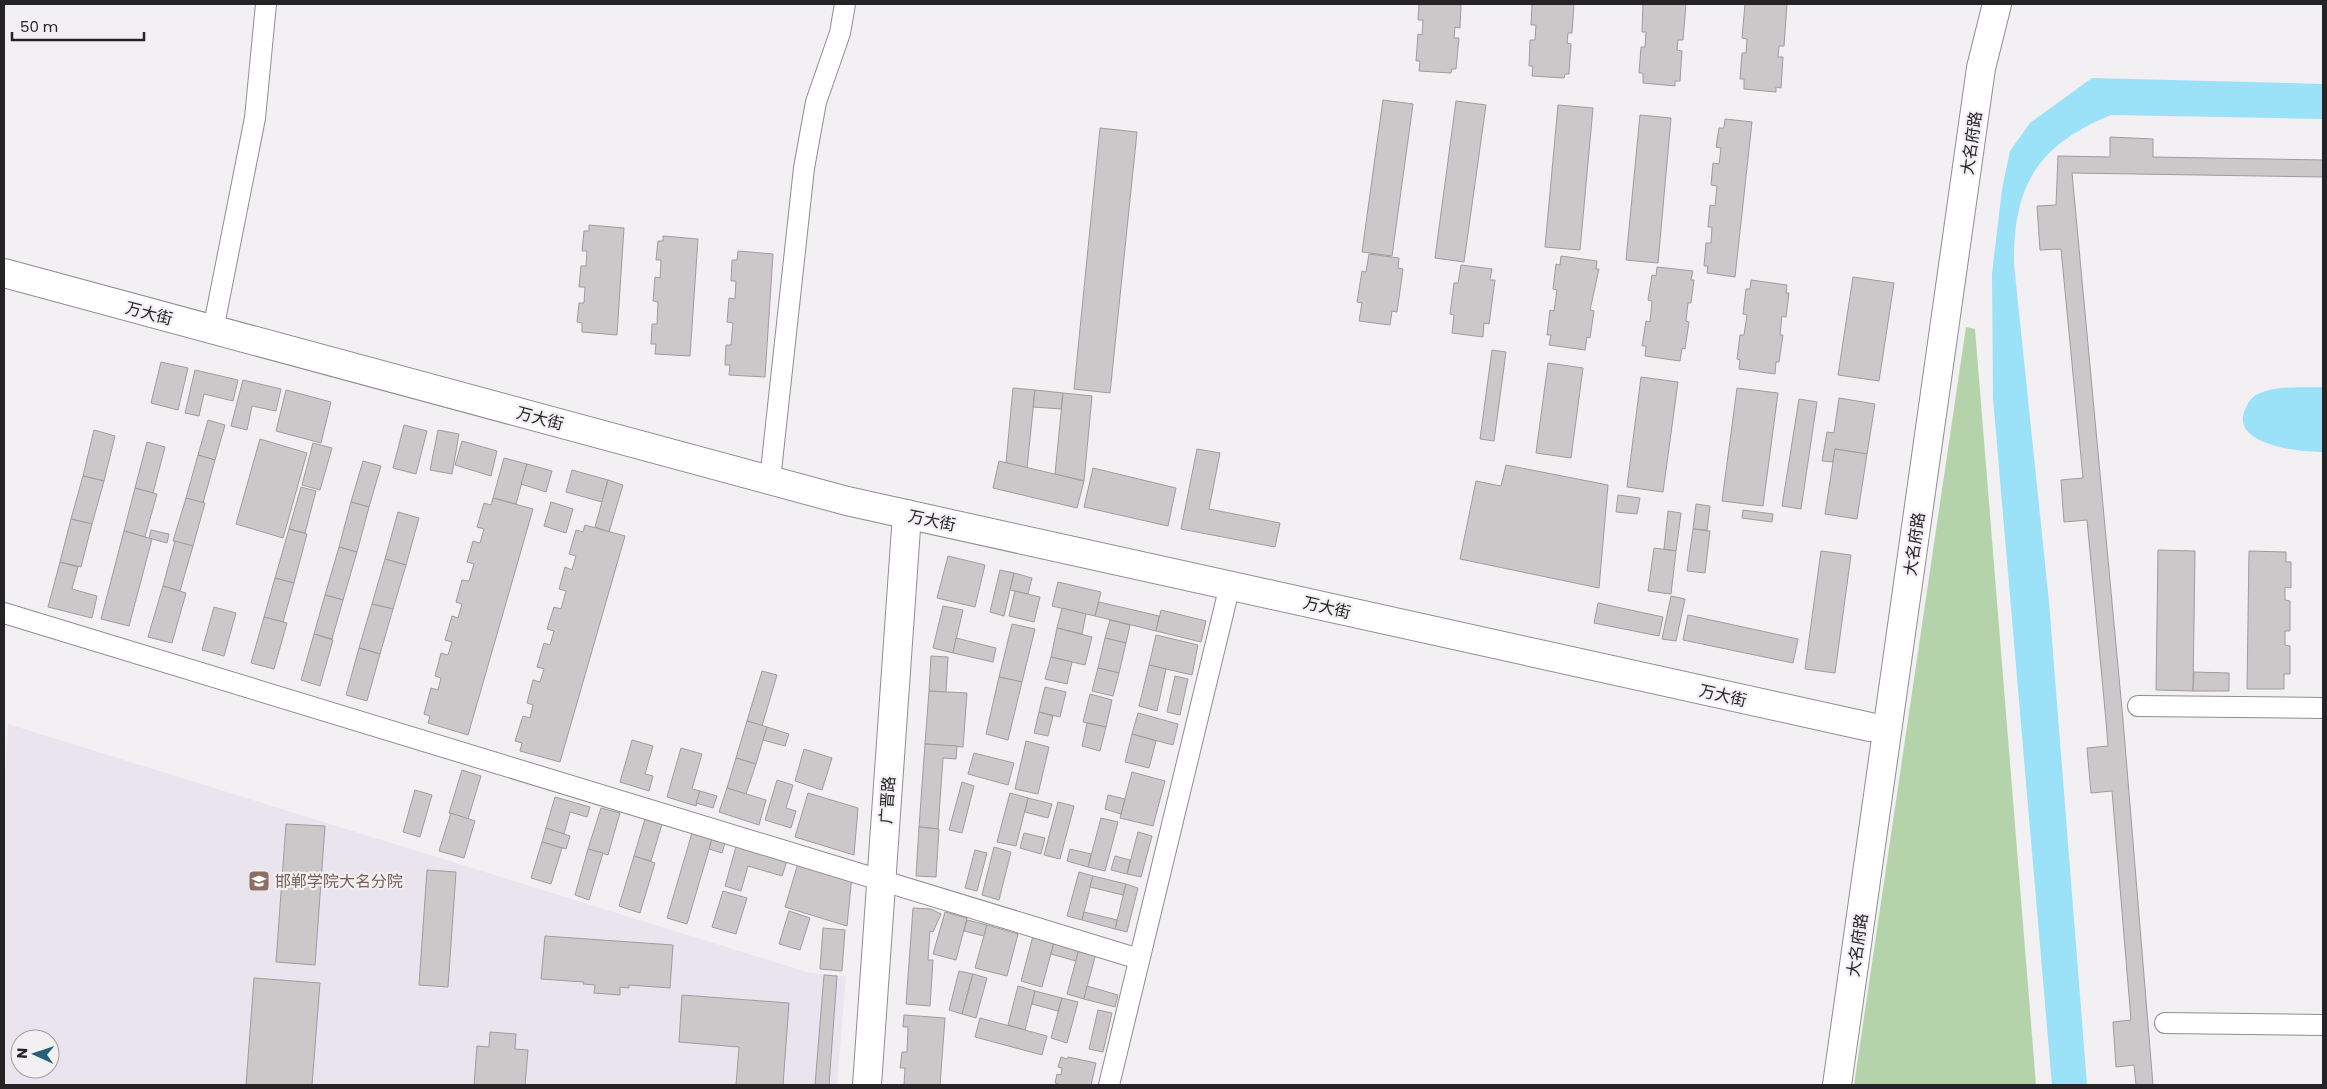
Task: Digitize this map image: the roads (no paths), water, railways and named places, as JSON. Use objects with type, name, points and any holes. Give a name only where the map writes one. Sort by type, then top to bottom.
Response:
[{"type":"street","points":[[213,330],[255,118],[266,4]]},
{"type":"street","points":[[770,480],[804,168],[816,102],[840,33],[845,4]]},
{"type":"street","name":"大名府路","points":[[1819,1085],[1964,65],[1978,4]]},
{"type":"street","name":"大名府路","points":[[1837,1085],[1981,68],[1997,4]]},
{"type":"street","name":"万大街","points":[[4,274],[770,480],[907,514],[1870,727]]},
{"type":"street","name":"广晋路","points":[[867,1085],[907,514]]},
{"type":"street","points":[[1114,1084],[1139,959],[1230,585]]},
{"type":"street","points":[[4,613],[1139,959]]},
{"type":"street","points":[[2138,706],[2323,708]]},
{"type":"street","points":[[2165,1023],[2323,1025]]},
{"type":"water","points":[[2092,78],[2323,84],[2323,119],[2111,115],[2065,140],[2048,154],[2035,171],[2025,190],[2018,212],[2014,264],[2049,602],[2087,1085],[2052,1085],[1993,398],[1992,274],[2002,189],[2010,151],[2030,123]]},
{"type":"water","points":[[2323,387],[2323,452],[2300,451],[2272,445],[2259,440],[2249,433],[2243,423],[2246,406],[2258,394],[2282,388]]},
{"type":"place","name":"邯郸学院大名分院","points":[[259,881]]}]
